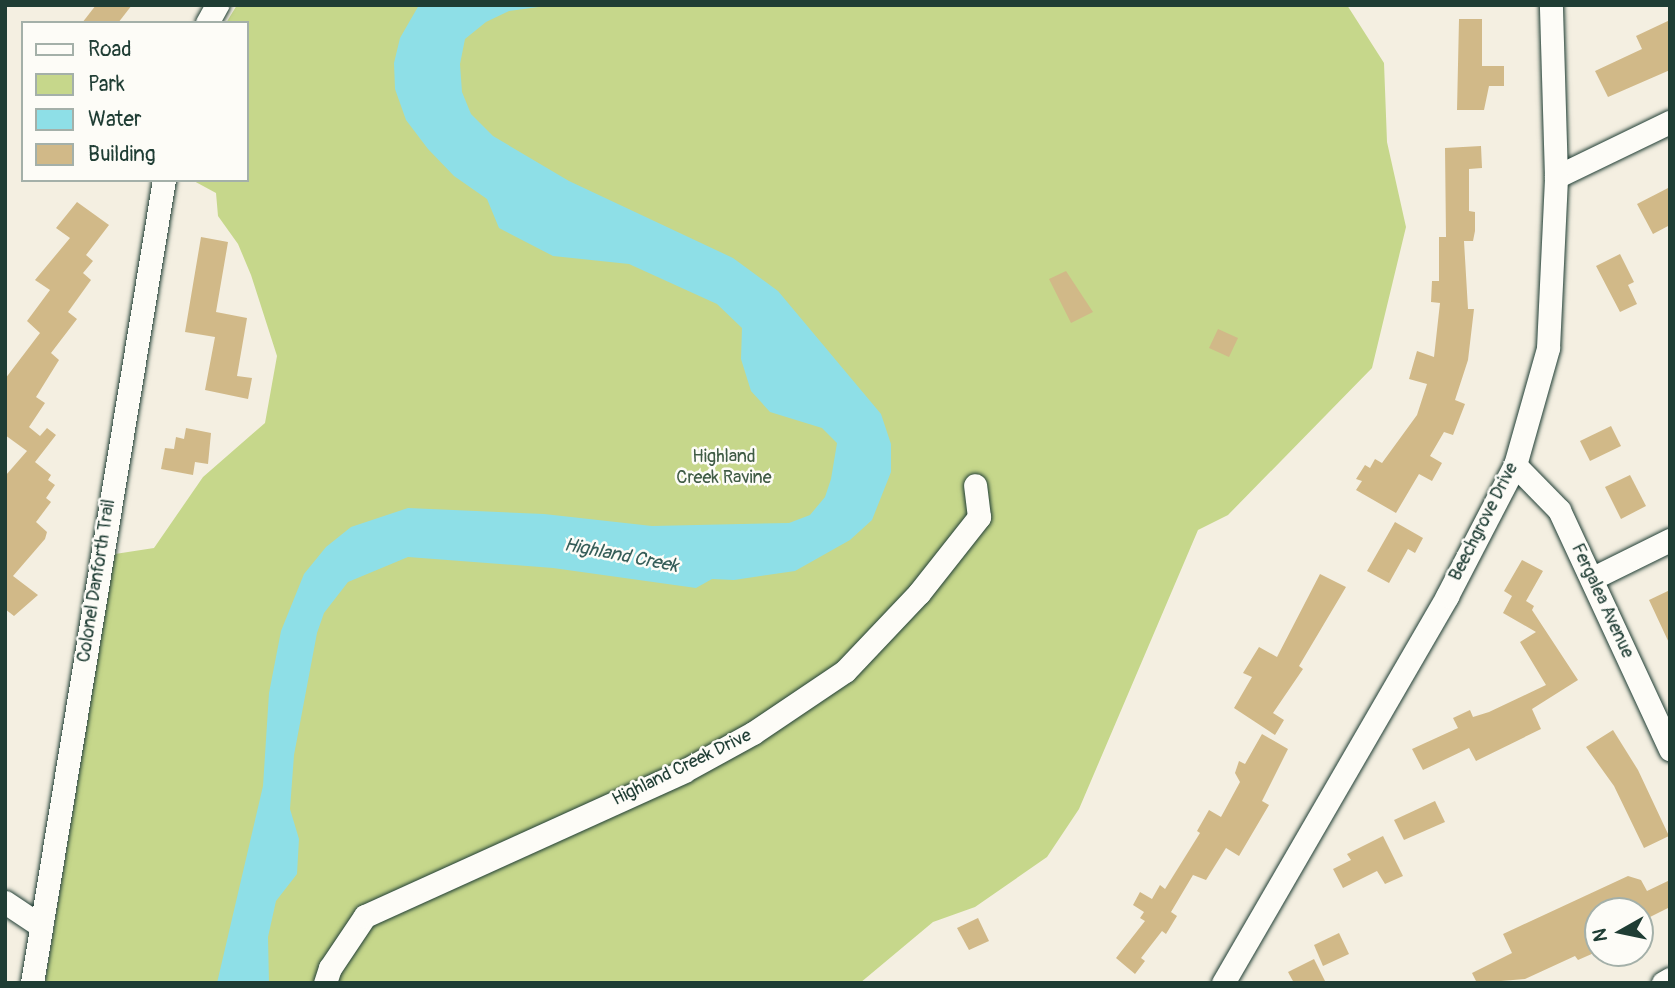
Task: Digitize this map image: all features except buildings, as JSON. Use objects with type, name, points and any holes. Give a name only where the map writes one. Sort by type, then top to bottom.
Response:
[{"type":"street","points":[[208,21],[218,5]]},
{"type":"street","name":"Beechgrove Drive","points":[[1223,983],[1447,596],[1515,465],[1548,348],[1556,177],[1551,5]]},
{"type":"street","points":[[1556,177],[1670,122]]},
{"type":"street","name":"Colonel Danforth Trail","points":[[32,983],[164,182]]},
{"type":"street","name":"Fergalea Avenue","points":[[1515,465],[1559,510],[1593,578],[1670,749]]},
{"type":"street","name":"Highland Creek Drive","points":[[325,983],[330,968],[365,916],[684,771],[753,733],[845,671],[919,593],[979,517],[975,485]]},
{"type":"street","points":[[1593,578],[1670,540]]},
{"type":"street","points":[[5,902],[41,926]]},
{"type":"street","points":[[1663,983],[1670,979]]},
{"type":"green space","name":"Highland Creek Ravine","points":[[237,5],[1347,5],[1384,63],[1387,142],[1406,227],[1372,368],[1228,515],[1198,530],[1079,809],[1047,857],[975,907],[933,922],[860,983],[45,983],[115,554],[154,548],[203,477],[265,423],[277,356],[238,244],[218,216],[216,193],[196,182],[248,182],[248,21],[227,21]]},
{"type":"water","name":"Highland Creek","points":[[419,5],[553,5],[509,11],[486,22],[465,39],[460,64],[462,92],[471,114],[493,136],[569,181],[733,258],[778,291],[881,414],[891,444],[891,472],[872,520],[850,540],[795,571],[734,580],[712,579],[696,588],[553,568],[408,557],[348,582],[324,613],[317,633],[294,755],[290,809],[299,839],[297,874],[276,901],[268,937],[269,983],[217,983],[263,786],[269,693],[281,631],[304,574],[326,547],[351,527],[408,508],[544,514],[652,526],[789,523],[810,515],[825,497],[831,479],[837,443],[822,428],[770,412],[751,391],[741,359],[742,328],[717,304],[629,264],[553,256],[499,228],[487,199],[454,176],[428,149],[406,120],[395,89],[394,63],[400,38]]}]
